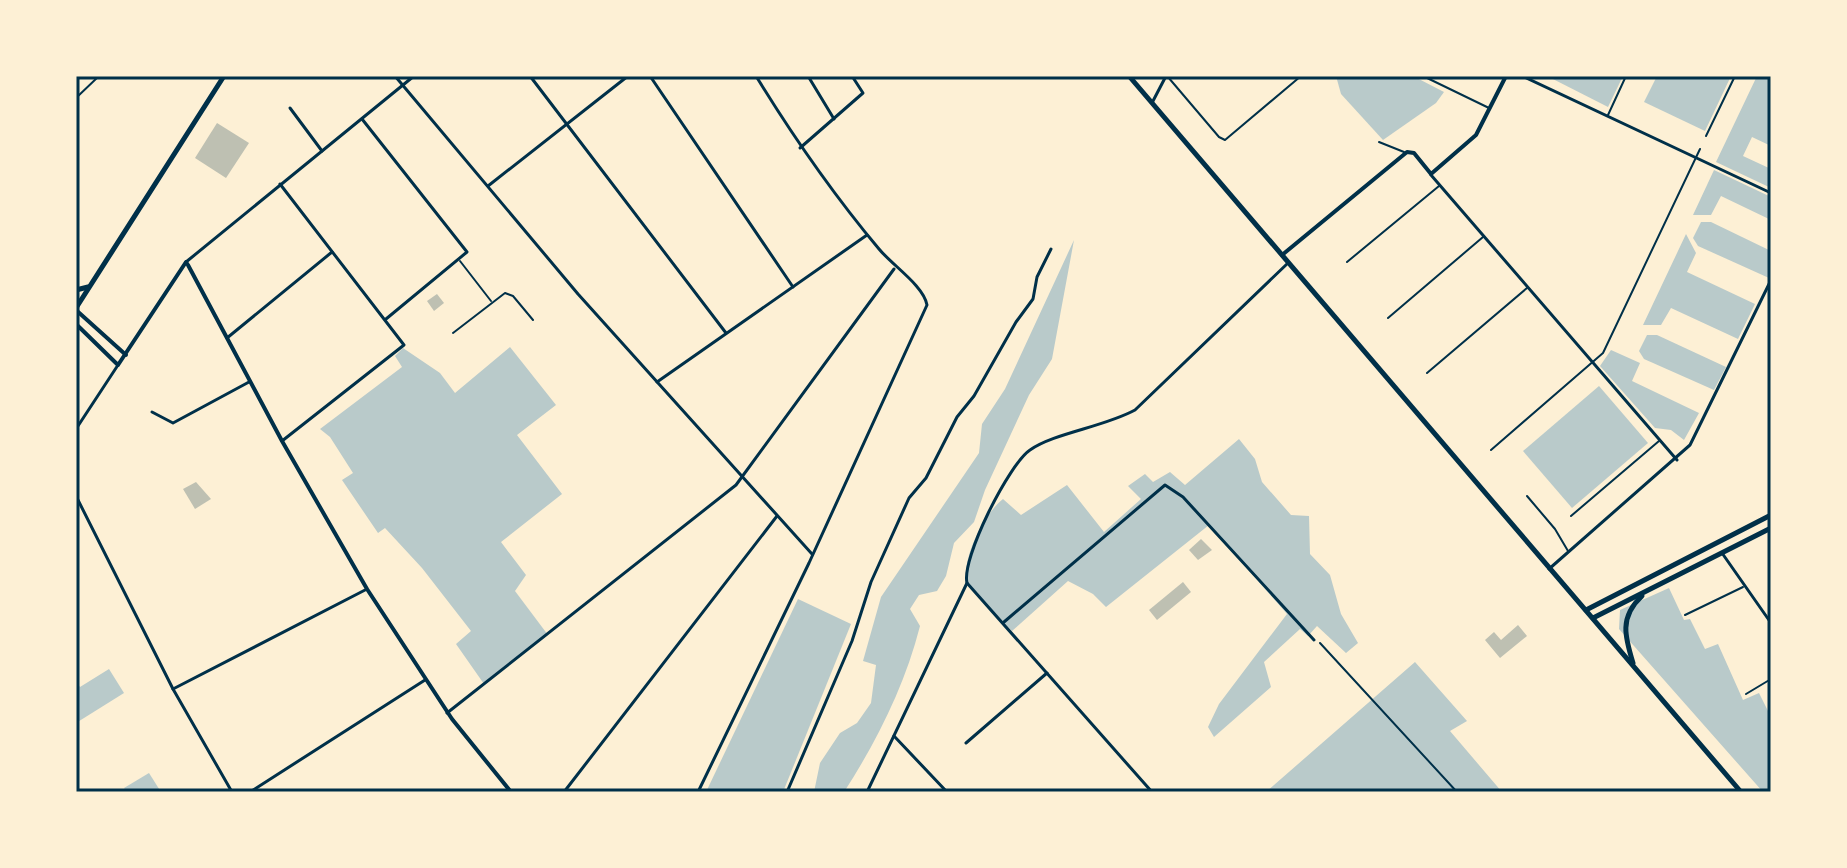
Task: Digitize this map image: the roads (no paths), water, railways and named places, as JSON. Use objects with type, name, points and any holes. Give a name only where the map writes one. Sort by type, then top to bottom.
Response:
[{"type":"main road","points":[[76,309],[224,76]]},
{"type":"main road","points":[[1129,76],[1741,792]]},
{"type":"main road","points":[[76,290],[89,287]]},
{"type":"main road","points":[[1586,610],[1771,515]]},
{"type":"main road","points":[[1593,618],[1771,528]]},
{"type":"main road","points":[[1635,669],[1625,624],[1630,608],[1648,590]]},
{"type":"street","points":[[395,76],[571,286],[812,554]]},
{"type":"street","points":[[76,429],[186,262],[414,76]]},
{"type":"street","points":[[530,76],[726,333]]},
{"type":"street","points":[[488,186],[628,76]]},
{"type":"street","points":[[650,76],[793,287]]},
{"type":"street","points":[[698,792],[812,554],[927,301],[867,235],[800,148],[756,76]]},
{"type":"street","points":[[808,76],[834,119]]},
{"type":"street","points":[[800,148],[863,93],[852,76]]},
{"type":"street","points":[[1152,103],[1166,76]]},
{"type":"street","points":[[1431,174],[1476,135],[1506,76]]},
{"type":"street","points":[[1522,76],[1771,193]]},
{"type":"street","points":[[290,108],[322,151]]},
{"type":"street","points":[[362,119],[466,248],[465,257],[385,319]]},
{"type":"street","points":[[1281,256],[1407,152],[1414,153],[1677,460]]},
{"type":"street","points":[[280,184],[404,342],[403,348],[282,441]]},
{"type":"street","points":[[657,382],[867,235]]},
{"type":"street","points":[[787,792],[852,641],[871,582],[909,498],[926,478],[957,417],[974,396],[1033,299],[1037,277],[1051,249]]},
{"type":"street","points":[[226,338],[332,252]]},
{"type":"street","points":[[186,262],[249,382],[367,589],[447,713],[511,792]]},
{"type":"street","points":[[867,792],[967,583],[967,562],[974,545],[1010,474],[1029,450],[1119,419],[1135,410],[1288,263]]},
{"type":"street","points":[[447,713],[621,579],[742,478],[895,268]]},
{"type":"street","points":[[1549,569],[1677,460],[1704,422],[1771,280]]},
{"type":"street","points":[[76,309],[126,355]]},
{"type":"street","points":[[76,324],[118,365]]},
{"type":"street","points":[[152,412],[173,423],[249,382]]},
{"type":"street","points":[[1771,426],[1771,446]]},
{"type":"street","points":[[1004,622],[1165,485],[1183,497],[1316,640]]},
{"type":"street","points":[[76,496],[173,689],[232,792]]},
{"type":"street","points":[[564,792],[777,516]]},
{"type":"street","points":[[1722,553],[1771,623]]},
{"type":"street","points":[[967,583],[1152,792]]},
{"type":"street","points":[[173,689],[367,589]]},
{"type":"street","points":[[966,743],[1047,673]]},
{"type":"street","points":[[250,792],[425,680]]},
{"type":"street","points":[[894,736],[947,792]]},
{"type":"lane","points":[[76,98],[99,76]]},
{"type":"lane","points":[[1166,76],[1223,140],[1301,76]]},
{"type":"lane","points":[[1423,76],[1490,108]]},
{"type":"lane","points":[[1607,116],[1626,76]]},
{"type":"lane","points":[[1706,136],[1735,76]]},
{"type":"lane","points":[[1379,142],[1407,152]]},
{"type":"lane","points":[[1491,450],[1594,364],[1605,350],[1700,149]]},
{"type":"lane","points":[[1347,262],[1440,185]]},
{"type":"lane","points":[[1388,318],[1484,236]]},
{"type":"lane","points":[[460,261],[492,302]]},
{"type":"lane","points":[[1427,373],[1528,287]]},
{"type":"lane","points":[[453,333],[502,294],[511,294],[533,320]]},
{"type":"lane","points":[[1571,516],[1660,440]]},
{"type":"lane","points":[[1527,496],[1555,529],[1568,552]]},
{"type":"lane","points":[[1555,529],[1559,525]]},
{"type":"lane","points":[[1685,615],[1743,587]]},
{"type":"lane","points":[[1746,694],[1771,679]]}]
